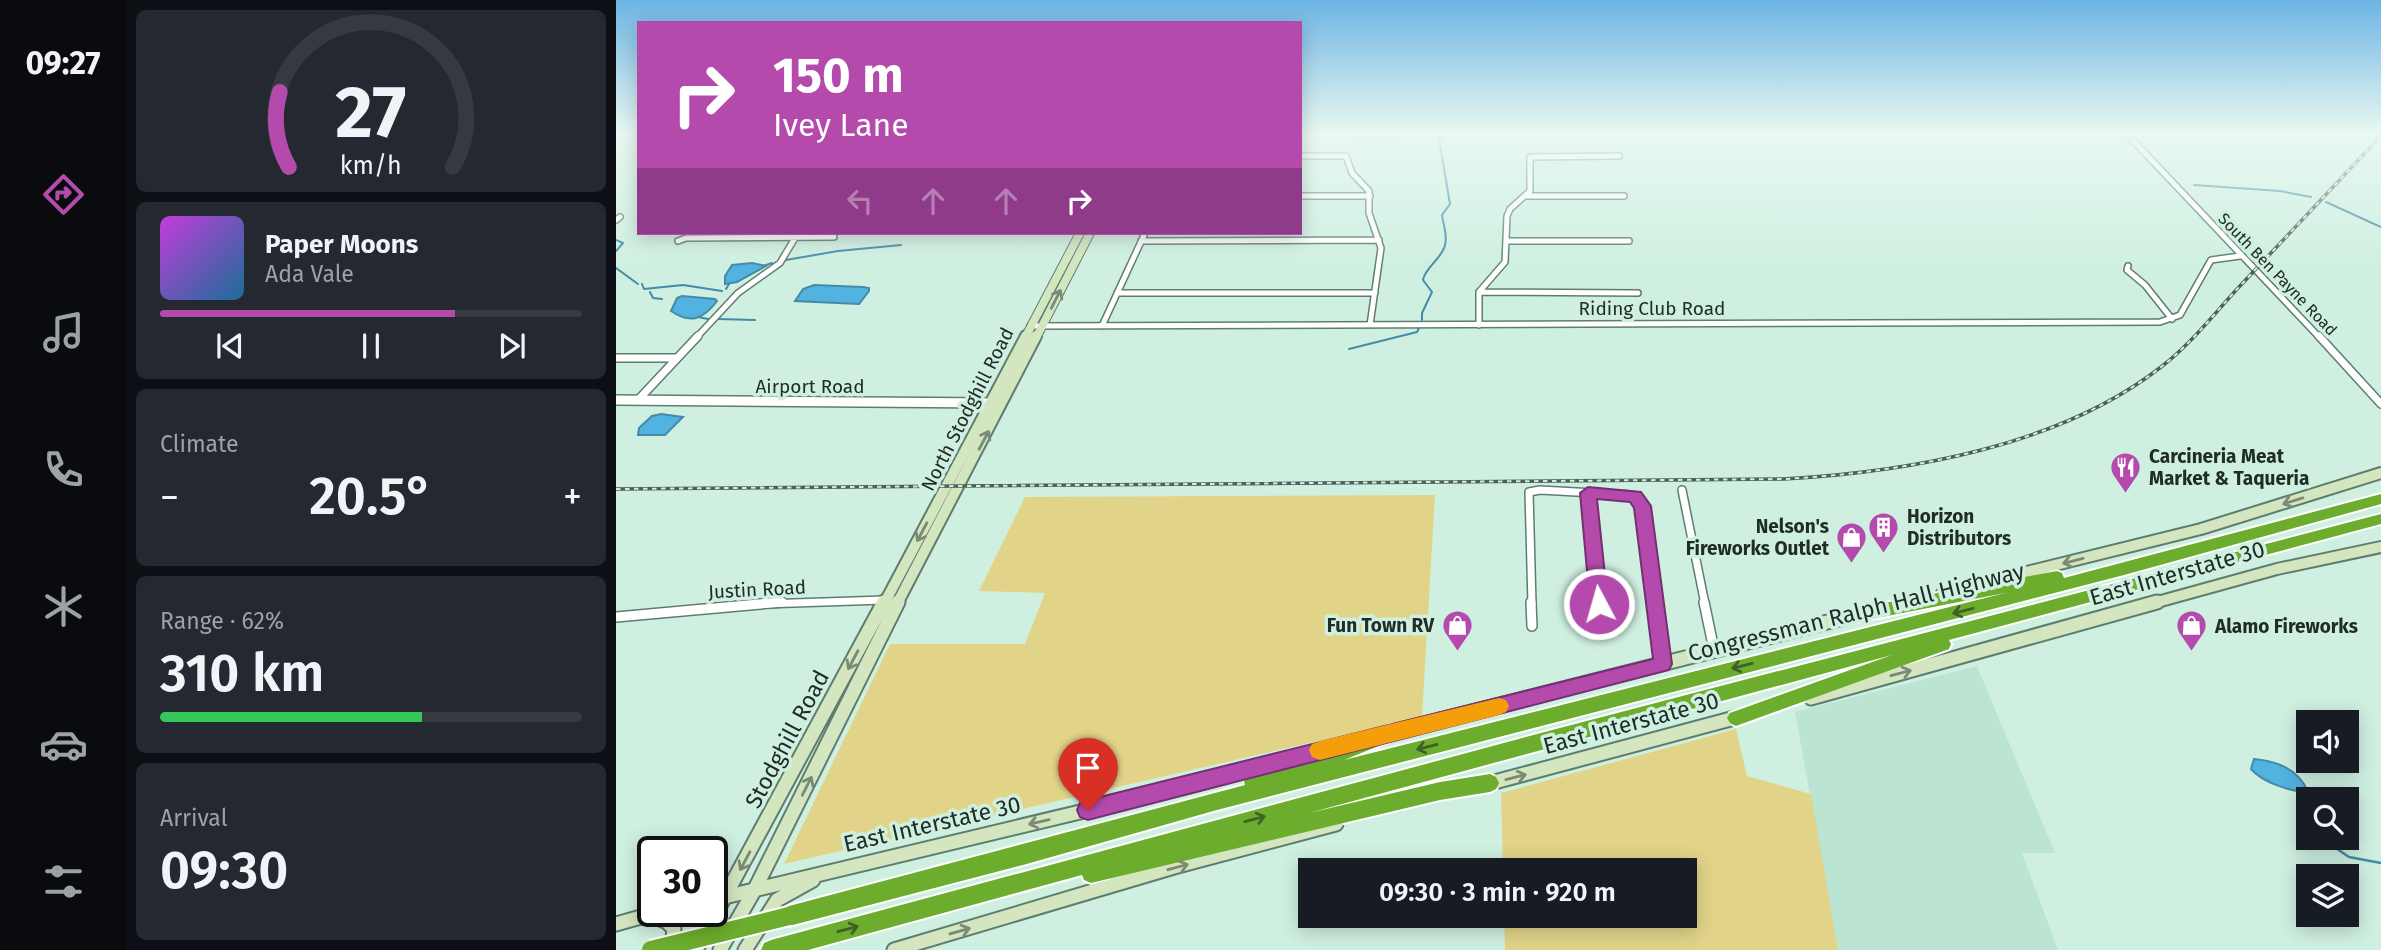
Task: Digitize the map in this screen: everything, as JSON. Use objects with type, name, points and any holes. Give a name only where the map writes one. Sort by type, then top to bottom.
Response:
[{"type":"highway","name":"Congressman Ralph Hall Highway","points":[[651,950],[1023,855],[1217,801],[2124,569],[2381,499]]},
{"type":"highway","name":"Congressman Ralph Hall Highway","points":[[777,949],[2381,519]]},
{"type":"highway","points":[[1851,616],[2101,569],[2124,569]]},
{"type":"highway","points":[[1736,718],[2057,604]]},
{"type":"highway","points":[[1023,855],[1054,841],[1308,766],[1390,733]]},
{"type":"highway","points":[[976,895],[1085,874],[1440,791],[1490,783]]},
{"type":"main road","name":"North Stodghill Road","points":[[885,600],[1079,235]]},
{"type":"main road","name":"North Stodghill Road","points":[[900,600],[1089,235]]},
{"type":"main road","name":"East Interstate 30","points":[[728,897],[1189,786],[2201,529],[2381,473]]},
{"type":"main road","name":"East Interstate 30","points":[[894,950],[1174,867],[1736,718],[2277,569],[2381,547]]},
{"type":"main road","name":"Stodghill Road","points":[[728,881],[885,600]]},
{"type":"main road","name":"Stodghill Road","points":[[720,950],[754,891],[900,600]]},
{"type":"main road","points":[[745,950],[769,908],[777,900],[828,872]]},
{"type":"main road","points":[[616,923],[637,918]]},
{"type":"main road","points":[[671,950],[676,937],[674,927]]},
{"type":"main road","name":"Stodghill Road","points":[[696,950],[706,927]]},
{"type":"street","points":[[1357,177],[1366,185],[1370,196],[1369,213],[1379,240],[1381,256],[1370,325]]},
{"type":"street","points":[[1479,325],[1479,292],[1504,262],[1507,216],[1510,209],[1527,195],[1531,177]]},
{"type":"street","name":"South Ben Payne Road","points":[[2167,177],[2381,404]]},
{"type":"street","points":[[1527,195],[1624,196]]},
{"type":"street","points":[[1302,196],[1370,196]]},
{"type":"street","points":[[1102,326],[1144,235]]},
{"type":"street","points":[[638,400],[738,293],[780,262],[795,237]]},
{"type":"street","points":[[678,241],[686,238],[834,237]]},
{"type":"street","points":[[1141,241],[1379,240]]},
{"type":"street","points":[[1507,241],[1629,241]]},
{"type":"street","points":[[2128,266],[2127,270],[2145,285],[2172,319],[2180,315],[2211,260],[2240,256]]},
{"type":"street","points":[[1479,292],[1638,293]]},
{"type":"street","points":[[1117,293],[1375,293]]},
{"type":"street","name":"Riding Club Road","points":[[1030,326],[2160,322],[2172,319]]},
{"type":"street","points":[[616,358],[677,358]]},
{"type":"street","name":"Airport Road","points":[[616,400],[1003,404]]},
{"type":"street","points":[[1682,490],[1715,651]]},
{"type":"street","points":[[1532,626],[1529,492],[1631,495],[1641,503],[1663,664]]},
{"type":"street","points":[[1588,493],[1599,604]]},
{"type":"street","name":"Justin Road","points":[[616,617],[775,603],[900,600]]},
{"type":"shaded area","points":[[1435,495],[1422,717],[784,864],[890,644],[1025,644],[1045,593],[979,591],[1025,497]]},
{"type":"shaded area","points":[[1977,666],[2055,853],[2022,853],[2058,950],[1838,950],[1795,712]]},
{"type":"shaded area","points":[[1736,729],[1747,776],[1811,794],[1838,950],[1505,950],[1504,928],[1697,928],[1697,858],[1503,858],[1501,793]]},
{"type":"water","points":[[752,263],[766,266],[737,282],[725,284],[725,276],[732,265]]},
{"type":"water","points":[[814,285],[863,287],[869,288],[869,291],[859,304],[795,301],[803,289]]},
{"type":"water","points":[[682,296],[717,301],[701,316],[690,319],[671,311],[677,298]]},
{"type":"water","points":[[661,414],[683,417],[665,435],[638,435],[639,428],[652,416]]},
{"type":"water","points":[[2254,759],[2271,762],[2293,772],[2306,787],[2296,787],[2296,791],[2285,788],[2269,782],[2251,769]]},
{"type":"waterway","points":[[1422,320],[1422,313],[1432,292],[1423,280],[1424,275],[1441,255],[1445,245],[1442,215],[1450,204],[1445,177]]},
{"type":"waterway","points":[[2194,185],[2280,191],[2311,197]]},
{"type":"waterway","points":[[2326,202],[2381,227]]},
{"type":"waterway","points":[[616,240],[623,243],[616,251]]},
{"type":"waterway","points":[[786,260],[838,251],[901,245]]},
{"type":"waterway","points":[[763,266],[772,263]]},
{"type":"waterway","points":[[616,268],[638,284]]},
{"type":"waterway","points":[[642,284],[644,289],[683,285],[722,291]]},
{"type":"waterway","points":[[726,289],[729,284]]},
{"type":"waterway","points":[[650,292],[653,298],[662,299]]},
{"type":"waterway","points":[[698,317],[708,319]]},
{"type":"waterway","points":[[718,319],[755,320]]},
{"type":"waterway","points":[[1349,349],[1417,332],[1419,328]]},
{"type":"waterway","points":[[2339,850],[2349,857],[2381,863]]},
{"type":"railway","points":[[616,489],[1784,479],[1881,470],[1932,461],[1982,450],[2077,417],[2121,394],[2161,367],[2192,339],[2342,177]]},
{"type":"slow traffic","points":[[1320,750],[1499,706]]},
{"type":"place","name":"Carcineria Meat Market & Taqueria","points":[[2126,494]]},
{"type":"place","name":"Horizon Distributors","points":[[1884,554]]},
{"type":"place","name":"Nelson's Fireworks Outlet","points":[[1852,564]]},
{"type":"place","name":"Fun Town RV","points":[[1457,652]]},
{"type":"place","name":"Alamo Fireworks","points":[[2192,653]]},
{"type":"route","points":[[1088,810],[1663,664],[1643,506],[1639,499],[1631,495],[1588,493],[1599,604]]}]
